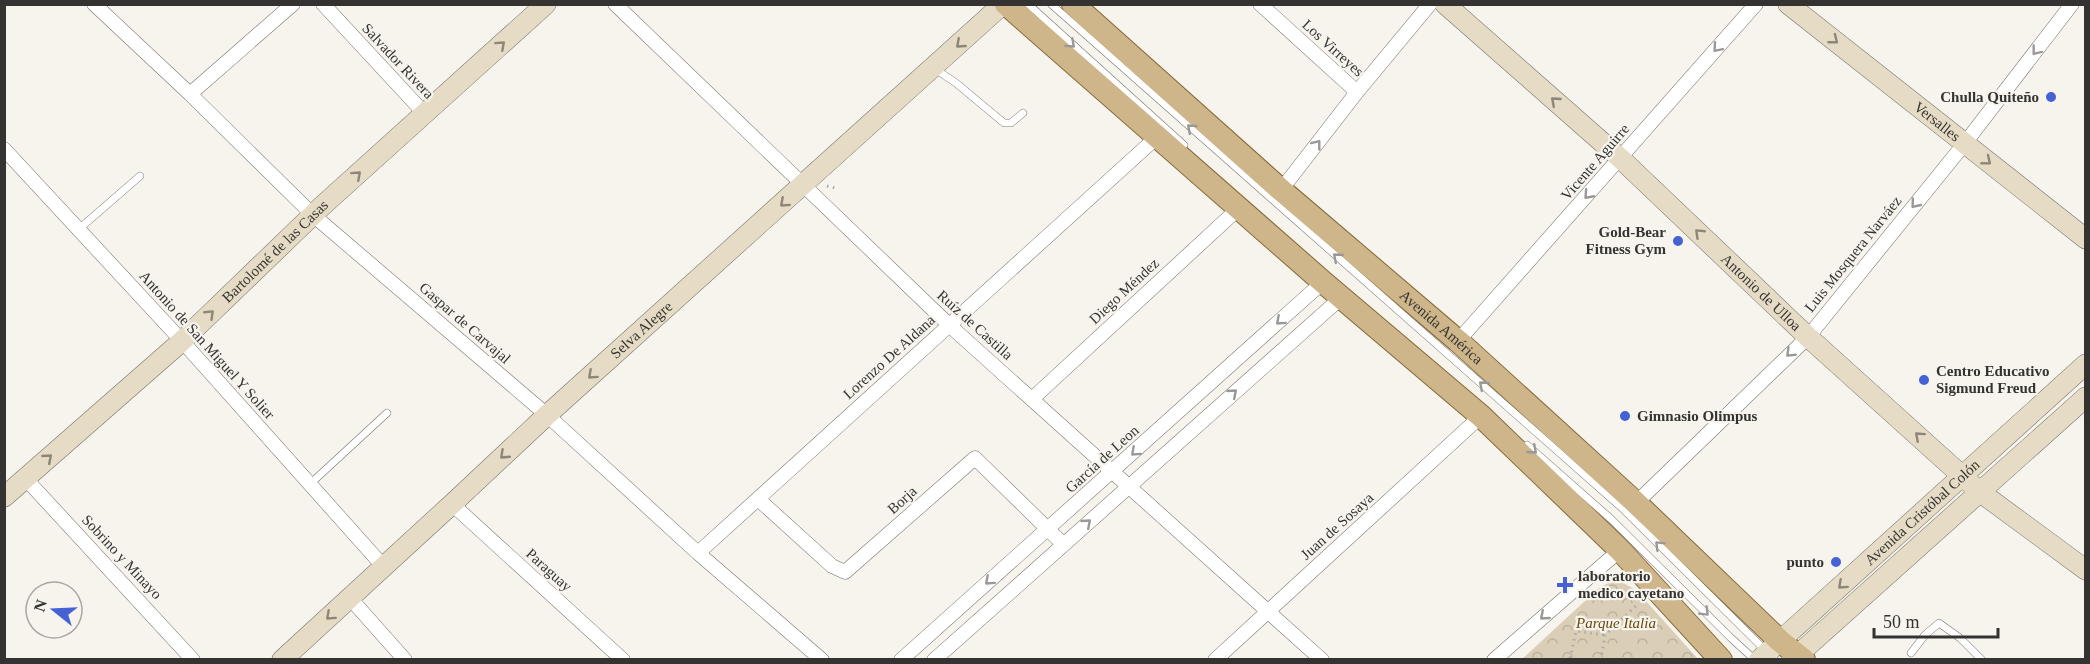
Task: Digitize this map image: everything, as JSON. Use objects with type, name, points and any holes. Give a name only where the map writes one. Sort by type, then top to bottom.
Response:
[{"type":"main road","points":[[1005,4],[1323,282],[1488,417],[1620,550],[1721,660]]},
{"type":"main road","name":"Avenida América","points":[[1073,4],[1281,190],[1458,341],[1636,503],[1779,656]]},
{"type":"street","name":"Gaspar de Carvajal","points":[[94,4],[313,215],[547,415],[698,553],[822,660]]},
{"type":"street","points":[[190,94],[293,4]]},
{"type":"street","name":"Salvador Rivera","points":[[323,4],[424,114]]},
{"type":"street","name":"Bartolomé de las Casas","points":[[4,497],[182,341],[313,215],[546,4]]},
{"type":"street","name":"Ruíz de Castilla","points":[[615,4],[949,325],[1322,660]]},
{"type":"street","name":"Selva Alegre","points":[[282,660],[547,415],[1005,4]]},
{"type":"street","name":"Los Virreyes","points":[[1260,4],[1358,92]]},
{"type":"street","points":[[1281,190],[1430,4]]},
{"type":"street","name":"Antonio de Ulloa","points":[[1445,4],[1620,158],[1808,337],[1980,492],[2085,570]]},
{"type":"street","name":"Vicente Aguirre","points":[[1458,341],[1756,4]]},
{"type":"street","name":"Versalles","points":[[1788,4],[2085,239]]},
{"type":"street","name":"Luis Mosquera Narváez","points":[[1636,503],[1808,337],[1965,143],[2072,4]]},
{"type":"street","name":"Lorenzo De Aldana","points":[[698,553],[1157,137]]},
{"type":"street","name":"Antonio de San Miguel Y Solier","points":[[4,149],[182,341],[382,566]]},
{"type":"street","name":"Diego Méndez","points":[[1032,399],[1239,208]]},
{"type":"street","name":"García de Leon","points":[[901,660],[1323,282]]},
{"type":"street","points":[[934,660],[1342,297]]},
{"type":"street","name":"Avenida Cristóbal Colón","points":[[1779,656],[1963,475],[2085,364]]},
{"type":"street","name":"Avenida Cristóbal Colón","points":[[1779,656],[1980,492],[2085,397]]},
{"type":"street","name":"Juan de Sosaya","points":[[1215,660],[1268,610],[1488,417]]},
{"type":"street","name":"Borja","points":[[758,499],[832,566],[845,572],[975,458],[1063,544]]},
{"type":"street","name":"Sobrino y Minayo","points":[[25,478],[193,660]]},
{"type":"street","name":"Paraguay","points":[[452,504],[622,659]]},
{"type":"street","points":[[1494,660],[1620,550]]},
{"type":"street","points":[[350,598],[405,660]]},
{"type":"lane","points":[[1028,4],[1193,153]]},
{"type":"lane","points":[[1051,4],[1622,508],[1779,656]]},
{"type":"lane","points":[[933,67],[1004,123],[1011,123],[1023,113]]},
{"type":"lane","points":[[79,229],[140,177]]},
{"type":"lane","points":[[1460,387],[1488,417]]},
{"type":"lane","points":[[310,484],[387,413]]},
{"type":"lane","points":[[1522,441],[1611,519],[1731,638],[1779,656]]},
{"type":"lane","points":[[1911,653],[1925,635],[1940,622],[1982,660]]},
{"type":"path","points":[[1601,660],[1605,635],[1639,603]]},
{"type":"path","points":[[1570,659],[1576,631],[1605,635]]},
{"type":"path","points":[[1551,660],[1581,660]]},
{"type":"green space","name":"Parque Italia","points":[[1616,579],[1636,590],[1698,659],[1522,659],[1599,588]]},
{"type":"place","name":"Chulla Quiteño","points":[[2051,97]]},
{"type":"place","name":"Gold-Bear Fitness Gym","points":[[1678,241]]},
{"type":"place","name":"Centro Educativo Sigmund Freud","points":[[1924,380]]},
{"type":"place","name":"Gimnasio Olimpus","points":[[1625,416]]},
{"type":"place","name":"punto","points":[[1836,562]]},
{"type":"place","name":"laboratorio medico cayetano","points":[[1565,585]]}]
